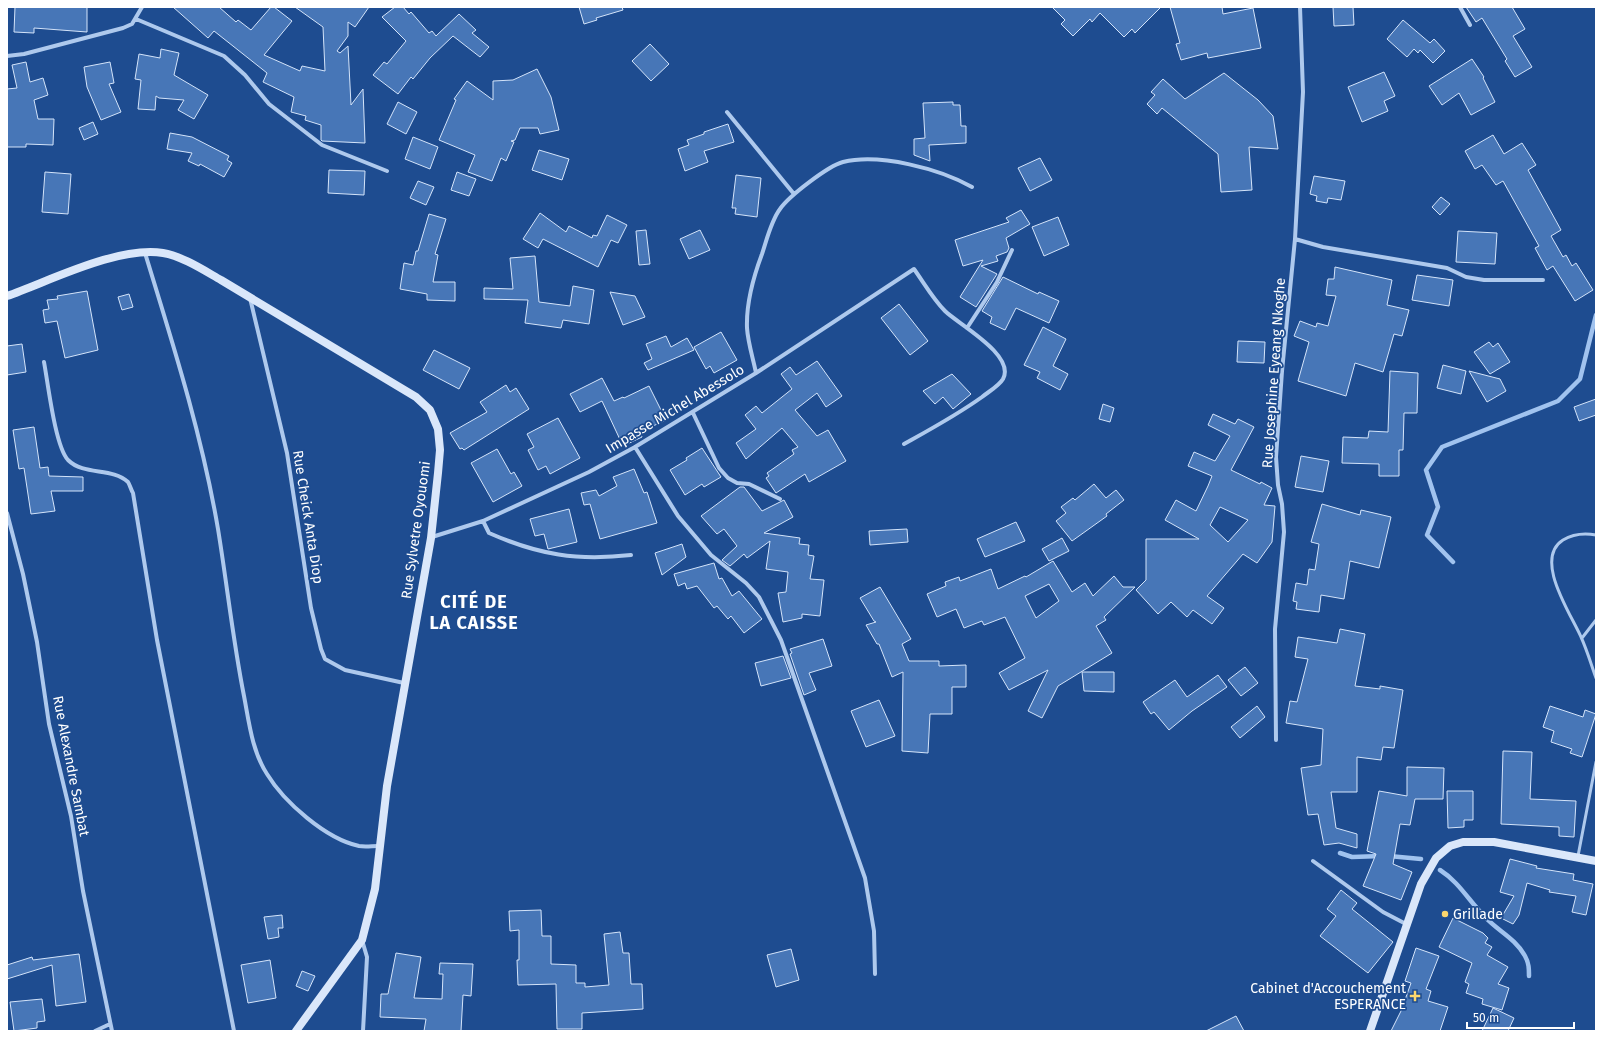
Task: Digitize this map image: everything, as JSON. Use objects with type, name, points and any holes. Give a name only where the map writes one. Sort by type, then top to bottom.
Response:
[{"type":"street","points":[[7,56],[24,54],[109,32],[132,24],[142,7]]},
{"type":"street","name":"Rue Josephine Eyeang Nkoghe","points":[[1276,740],[1275,629],[1284,532],[1276,457],[1282,371],[1295,239],[1302,92],[1300,7]]},
{"type":"street","points":[[1460,7],[1470,25]]},
{"type":"street","points":[[136,19],[224,56],[245,75],[269,104],[322,145],[387,171]]},
{"type":"street","points":[[727,112],[794,194]]},
{"type":"street","points":[[756,373],[747,329],[748,302],[755,274],[772,225],[779,209],[794,194],[825,171],[842,162],[866,160],[894,162],[914,166],[962,182],[972,187]]},
{"type":"street","points":[[1295,239],[1330,248],[1447,268],[1466,277],[1484,280],[1543,280]]},
{"type":"street","points":[[904,444],[957,415],[991,390],[1003,379],[1004,372],[1001,362],[995,352],[986,341],[967,328],[997,282],[1012,250]]},
{"type":"street","points":[[145,253],[177,354],[199,442],[218,528],[233,636],[254,745],[266,774],[285,797],[309,819],[334,837],[359,846],[379,846]]},
{"type":"street","name":"Rue Sylvetre Oyouomi","points":[[7,296],[115,257],[145,253],[164,253],[192,264],[305,332],[390,380],[416,397],[430,410],[438,429],[440,450],[431,538],[404,683],[387,786],[375,888],[362,940],[296,1031]]},
{"type":"street","name":"Impasse Michel Abessolo","points":[[431,538],[483,521],[582,476],[635,447],[693,413],[756,373],[914,269],[939,304],[967,328]]},
{"type":"street","name":"Rue Cheick Anta Diop","points":[[249,297],[287,453],[311,608],[321,649],[325,659],[345,670],[404,683]]},
{"type":"street","points":[[44,362],[62,448],[68,459],[86,470],[116,476],[128,482],[133,494],[157,640],[234,1031]]},
{"type":"street","points":[[693,413],[719,468],[728,478],[737,484],[749,484],[780,499]]},
{"type":"street","points":[[635,447],[678,516],[711,555],[746,583],[759,596],[768,613],[780,640],[865,878],[874,931],[875,974]]},
{"type":"street","name":"Rue Alexandre Sambat","points":[[7,513],[23,574],[37,642],[49,724],[71,816],[83,891],[112,1031]]},
{"type":"street","points":[[483,521],[489,533],[534,551],[561,556],[600,558],[631,555]]},
{"type":"street","points":[[1370,1031],[1421,884],[1436,858],[1450,846],[1463,842],[1483,842],[1596,861]]},
{"type":"street","points":[[1313,861],[1383,912],[1406,924]]},
{"type":"street","points":[[362,940],[367,957],[363,1031]]},
{"type":"street","points":[[95,1031],[110,1024]]},
{"type":"lane","points":[[1596,535],[1570,536],[1558,543],[1553,549],[1551,558],[1554,577],[1563,602],[1582,638],[1596,678]]},
{"type":"lane","points":[[1582,638],[1596,620]]},
{"type":"lane","points":[[1578,858],[1596,762]]},
{"type":"building","points":[[15,7],[87,7],[87,32],[34,28],[34,33],[14,32]]},
{"type":"building","points":[[173,7],[219,7],[236,22],[238,20],[251,30],[271,7],[274,7],[292,21],[264,55],[300,71],[302,66],[325,71],[323,27],[295,7],[369,7],[355,27],[348,22],[348,36],[337,51],[340,53],[348,46],[351,105],[363,89],[365,143],[322,141],[321,125],[305,120],[306,116],[291,112],[294,97],[263,82],[267,73],[214,31],[208,38]]},
{"type":"building","points":[[395,7],[403,7],[409,14],[411,12],[429,33],[432,31],[436,36],[459,14],[476,30],[472,33],[489,47],[480,57],[453,36],[430,58],[413,79],[411,77],[398,94],[373,75],[384,62],[387,64],[406,41],[382,17]]},
{"type":"building","points":[[579,7],[622,7],[623,10],[596,18],[597,20],[584,24]]},
{"type":"building","points":[[1052,7],[1161,7],[1135,33],[1132,29],[1124,37],[1100,13],[1092,22],[1090,19],[1073,36],[1061,24],[1065,20]]},
{"type":"building","points":[[1170,7],[1222,7],[1223,14],[1253,8],[1261,48],[1208,58],[1207,53],[1181,60],[1176,44],[1180,43]]},
{"type":"building","points":[[1333,7],[1353,7],[1354,25],[1334,26]]},
{"type":"building","points":[[1466,7],[1512,7],[1525,29],[1513,36],[1532,67],[1515,77],[1505,61],[1507,59],[1482,18],[1476,22]]},
{"type":"building","points":[[1403,20],[1430,43],[1434,39],[1445,51],[1433,63],[1420,50],[1418,53],[1414,49],[1407,57],[1387,39]]},
{"type":"building","points":[[650,44],[669,64],[651,81],[632,61]]},
{"type":"building","points":[[161,49],[179,53],[174,75],[208,95],[194,119],[178,110],[184,100],[159,98],[156,96],[155,110],[138,109],[141,80],[135,79],[139,54],[160,58]]},
{"type":"building","points":[[1472,59],[1484,77],[1483,78],[1495,102],[1471,115],[1459,93],[1442,105],[1429,86]]},
{"type":"building","points":[[26,62],[30,82],[43,78],[48,95],[34,100],[38,119],[54,119],[53,145],[26,144],[26,147],[7,147],[7,89],[17,88],[12,65]]},
{"type":"building","points":[[110,62],[114,83],[109,84],[121,112],[101,120],[87,87],[84,67]]},
{"type":"building","points":[[537,69],[551,97],[559,130],[540,134],[538,128],[520,128],[515,140],[511,141],[514,142],[506,161],[501,158],[492,181],[468,172],[475,155],[439,140],[456,100],[454,99],[467,81],[493,100],[493,81],[513,80]]},
{"type":"building","points":[[1384,72],[1395,96],[1384,101],[1388,111],[1362,122],[1348,87]]},
{"type":"building","points":[[1224,73],[1258,100],[1273,116],[1278,149],[1249,147],[1252,190],[1221,192],[1218,154],[1162,108],[1157,114],[1147,104],[1155,95],[1151,92],[1163,79],[1185,99]]},
{"type":"building","points":[[398,102],[417,112],[406,134],[387,124]]},
{"type":"building","points":[[953,102],[953,105],[960,105],[961,126],[966,126],[966,143],[929,145],[930,161],[914,155],[914,139],[925,138],[923,103]]},
{"type":"building","points":[[93,122],[98,134],[84,140],[79,128]]},
{"type":"building","points":[[728,124],[734,142],[704,151],[708,162],[685,171],[678,149],[689,145],[687,140],[704,134],[704,132]]},
{"type":"building","points":[[170,133],[192,137],[229,156],[227,160],[232,163],[224,177],[200,164],[199,166],[188,161],[192,153],[167,149]]},
{"type":"building","points":[[1493,135],[1504,154],[1522,143],[1536,165],[1528,170],[1561,230],[1551,236],[1563,257],[1566,255],[1572,266],[1576,263],[1593,290],[1575,301],[1553,266],[1547,270],[1535,248],[1539,246],[1503,181],[1496,185],[1482,165],[1475,169],[1465,151]]},
{"type":"building","points":[[413,137],[438,147],[430,169],[405,159]]},
{"type":"building","points":[[539,150],[569,159],[562,180],[532,170]]},
{"type":"building","points":[[1040,158],[1052,180],[1030,191],[1018,168]]},
{"type":"building","points":[[329,170],[365,171],[364,195],[328,193]]},
{"type":"building","points":[[45,172],[71,174],[68,214],[42,212]]},
{"type":"building","points":[[457,172],[476,179],[469,196],[451,190]]},
{"type":"building","points":[[736,175],[761,178],[757,217],[735,214],[736,208],[732,208]]},
{"type":"building","points":[[1314,176],[1345,181],[1341,200],[1328,198],[1327,203],[1316,201],[1317,196],[1310,194]]},
{"type":"building","points":[[418,181],[434,187],[426,205],[410,198]]},
{"type":"building","points":[[1441,197],[1450,204],[1440,215],[1432,207]]},
{"type":"building","points":[[1021,210],[1030,224],[1006,238],[1009,248],[1007,252],[996,256],[998,261],[981,266],[997,274],[976,307],[960,297],[983,260],[963,266],[955,240],[1009,222],[1006,218]]},
{"type":"building","points":[[540,213],[566,232],[569,226],[592,238],[593,235],[597,236],[607,215],[627,225],[618,243],[611,240],[598,267],[543,239],[538,248],[523,239]]},
{"type":"building","points":[[429,214],[446,219],[435,254],[438,255],[433,282],[455,282],[455,301],[427,300],[427,294],[400,289],[404,263],[413,265],[416,251],[418,251]]},
{"type":"building","points":[[1058,217],[1069,245],[1044,256],[1032,227]]},
{"type":"building","points":[[646,230],[650,264],[639,265],[636,231]]},
{"type":"building","points":[[700,230],[710,250],[689,259],[680,239]]},
{"type":"building","points":[[1458,231],[1497,233],[1495,264],[1456,262]]},
{"type":"building","points":[[535,256],[539,302],[570,306],[573,286],[594,290],[589,324],[563,320],[561,328],[525,323],[528,300],[484,299],[484,288],[513,289],[510,258]]},
{"type":"building","points":[[1335,267],[1392,280],[1387,305],[1409,310],[1402,336],[1394,334],[1383,372],[1355,363],[1346,396],[1298,381],[1309,342],[1294,336],[1300,321],[1316,327],[1317,323],[1328,326],[1336,296],[1326,295],[1328,279],[1334,279]]},
{"type":"building","points":[[1417,275],[1453,280],[1449,306],[1412,300]]},
{"type":"building","points":[[1003,277],[1038,294],[1039,292],[1059,301],[1049,323],[1016,308],[1005,330],[990,323],[992,317],[982,311]]},
{"type":"building","points":[[87,291],[98,350],[65,358],[57,321],[45,323],[43,310],[49,309],[47,300],[58,299],[57,296]]},
{"type":"building","points":[[610,292],[635,296],[645,317],[623,325]]},
{"type":"building","points":[[129,294],[133,307],[122,310],[118,297]]},
{"type":"building","points":[[899,304],[928,341],[910,355],[881,318]]},
{"type":"building","points":[[1043,327],[1066,339],[1053,366],[1068,374],[1060,390],[1037,378],[1040,372],[1024,365]]},
{"type":"building","points":[[721,332],[737,360],[714,373],[710,366],[706,369],[694,347]]},
{"type":"building","points":[[666,336],[671,347],[687,338],[694,350],[648,370],[644,363],[652,359],[646,344]]},
{"type":"building","points":[[1238,341],[1265,342],[1264,363],[1237,362]]},
{"type":"building","points":[[1489,342],[1493,347],[1498,343],[1510,362],[1490,374],[1474,352]]},
{"type":"building","points":[[22,344],[26,372],[7,375],[7,346]]},
{"type":"building","points":[[434,350],[470,368],[459,389],[423,370]]},
{"type":"building","points":[[817,361],[842,396],[826,407],[817,393],[795,410],[817,436],[828,430],[846,461],[809,482],[805,474],[776,493],[766,478],[769,476],[767,473],[794,454],[792,450],[798,447],[782,428],[746,459],[736,443],[756,429],[745,415],[756,406],[762,413],[792,389],[781,374],[790,367],[796,375]]},
{"type":"building","points":[[1443,365],[1466,371],[1461,394],[1437,388]]},
{"type":"building","points":[[1390,371],[1418,373],[1417,413],[1404,413],[1403,450],[1399,450],[1399,476],[1379,476],[1379,464],[1342,463],[1343,437],[1368,438],[1369,431],[1388,432]]},
{"type":"building","points":[[1469,371],[1500,379],[1506,391],[1487,402]]},
{"type":"building","points":[[952,374],[971,394],[953,409],[943,397],[935,404],[923,391]]},
{"type":"building","points":[[602,378],[614,401],[649,386],[666,420],[640,432],[642,437],[623,446],[602,401],[580,412],[570,394]]},
{"type":"building","points":[[506,385],[510,392],[516,388],[529,409],[464,450],[462,448],[460,449],[450,433],[487,412],[480,402]]},
{"type":"building","points":[[1596,399],[1596,415],[1579,421],[1574,407]]},
{"type":"building","points":[[1103,404],[1114,408],[1110,422],[1099,419]]},
{"type":"building","points":[[1213,414],[1235,424],[1238,419],[1254,427],[1231,470],[1272,488],[1264,505],[1275,506],[1272,542],[1257,563],[1243,554],[1207,596],[1224,608],[1212,624],[1193,610],[1187,617],[1171,602],[1158,614],[1136,590],[1146,580],[1146,539],[1199,539],[1165,520],[1176,500],[1196,511],[1208,486],[1212,476],[1188,466],[1194,452],[1215,461],[1230,436],[1208,425]],"holes":[[[1220,507],[1248,520],[1228,542],[1210,525]]]},
{"type":"building","points":[[558,418],[580,458],[550,474],[546,466],[538,470],[528,450],[534,447],[527,434]]},
{"type":"building","points":[[34,427],[40,468],[48,467],[49,476],[83,477],[83,491],[51,491],[55,511],[31,514],[24,468],[19,469],[13,430]]},
{"type":"building","points":[[702,448],[721,477],[704,487],[702,484],[685,495],[670,470],[687,460],[686,458]]},
{"type":"building","points":[[497,449],[511,474],[514,472],[522,486],[493,502],[471,463]]},
{"type":"building","points":[[1301,456],[1329,461],[1323,492],[1295,487]]},
{"type":"building","points":[[634,469],[644,493],[647,492],[657,523],[600,539],[590,504],[584,505],[581,493],[596,490],[599,496],[617,486],[613,477]]},
{"type":"building","points":[[1094,484],[1106,498],[1116,490],[1124,500],[1106,514],[1107,516],[1072,541],[1056,521],[1066,513],[1061,507],[1073,498],[1075,500]]},
{"type":"building","points":[[740,487],[744,487],[762,511],[784,500],[793,517],[764,533],[800,538],[799,544],[809,545],[808,555],[814,556],[810,579],[824,580],[820,616],[802,614],[802,618],[783,622],[778,593],[786,592],[788,572],[766,569],[770,541],[747,558],[744,554],[730,566],[722,560],[737,546],[724,529],[717,534],[701,516]]},
{"type":"building","points":[[1322,504],[1360,515],[1361,510],[1391,517],[1379,568],[1350,561],[1344,599],[1321,595],[1319,612],[1296,609],[1297,602],[1293,601],[1296,583],[1307,585],[1309,569],[1315,570],[1319,544],[1311,542]]},
{"type":"building","points":[[569,509],[577,542],[548,549],[544,534],[535,536],[530,519]]},
{"type":"building","points":[[1016,522],[1025,541],[985,557],[977,539]]},
{"type":"building","points":[[907,529],[908,542],[870,545],[869,531]]},
{"type":"building","points":[[1062,538],[1069,551],[1049,561],[1042,549]]},
{"type":"building","points":[[682,544],[686,557],[662,575],[655,553]]},
{"type":"building","points":[[1053,561],[1072,592],[1085,583],[1093,596],[1114,576],[1123,587],[1135,587],[1104,617],[1106,620],[1096,626],[1112,653],[1058,686],[1042,718],[1028,711],[1048,670],[1009,690],[999,673],[1025,658],[1005,617],[984,625],[982,621],[964,628],[956,609],[937,617],[927,594],[946,586],[945,582],[959,577],[960,581],[991,569],[998,589],[1025,576],[1026,577]],"holes":[[[1049,584],[1059,601],[1036,618],[1025,596]]]},
{"type":"building","points":[[714,563],[719,579],[722,578],[732,596],[739,591],[762,619],[744,633],[731,616],[728,619],[717,606],[714,608],[697,586],[687,589],[685,583],[678,586],[674,574]]},
{"type":"building","points":[[880,587],[911,639],[902,644],[909,661],[939,661],[939,666],[966,665],[966,687],[952,687],[952,714],[930,714],[928,753],[902,751],[903,672],[892,677],[879,644],[877,644],[866,625],[876,622],[860,598]]},
{"type":"building","points":[[1340,629],[1365,634],[1355,686],[1380,689],[1380,686],[1403,690],[1394,748],[1383,747],[1381,760],[1357,757],[1357,792],[1331,792],[1336,828],[1357,834],[1357,848],[1339,843],[1324,845],[1318,814],[1308,815],[1301,768],[1321,765],[1323,729],[1286,723],[1290,701],[1297,702],[1308,659],[1295,657],[1298,637],[1337,643]]},
{"type":"building","points":[[823,639],[832,666],[809,673],[816,690],[804,695],[790,654],[792,653],[790,649]]},
{"type":"building","points":[[783,656],[791,678],[761,686],[755,663]]},
{"type":"building","points":[[1245,667],[1258,683],[1241,696],[1228,680]]},
{"type":"building","points":[[1082,672],[1114,672],[1114,692],[1084,691]]},
{"type":"building","points":[[1218,675],[1227,687],[1192,711],[1169,730],[1154,712],[1151,714],[1143,702],[1175,680],[1187,697]]},
{"type":"building","points":[[879,700],[895,736],[866,747],[851,711]]},
{"type":"building","points":[[1257,706],[1265,717],[1240,738],[1231,727]]},
{"type":"building","points":[[1550,706],[1583,717],[1585,710],[1596,714],[1582,757],[1570,753],[1572,749],[1551,742],[1554,731],[1543,727]]},
{"type":"building","points":[[1503,751],[1532,752],[1530,799],[1576,801],[1574,837],[1559,836],[1559,827],[1501,824]]},
{"type":"building","points":[[1407,767],[1444,768],[1443,799],[1415,799],[1410,825],[1400,824],[1393,864],[1412,872],[1401,900],[1363,886],[1376,854],[1367,851],[1379,791],[1407,796]]},
{"type":"building","points":[[1447,791],[1473,791],[1473,820],[1464,820],[1464,827],[1448,828]]},
{"type":"building","points":[[1510,859],[1537,866],[1536,868],[1574,874],[1573,880],[1593,884],[1586,915],[1572,912],[1576,896],[1549,892],[1550,890],[1527,883],[1519,915],[1513,924],[1501,918],[1514,896],[1500,892]]},
{"type":"building","points":[[1341,890],[1357,903],[1352,909],[1393,942],[1368,973],[1320,936],[1336,916],[1327,909]]},
{"type":"building","points":[[541,910],[542,936],[551,936],[551,964],[576,965],[576,983],[585,983],[585,987],[609,985],[604,934],[620,932],[623,953],[629,953],[631,984],[642,984],[643,1009],[582,1013],[582,1029],[557,1029],[556,984],[518,985],[517,960],[519,960],[519,930],[510,931],[509,911]]},
{"type":"building","points":[[282,915],[283,928],[278,928],[279,937],[268,939],[264,917]]},
{"type":"building","points":[[1453,918],[1483,933],[1488,938],[1485,943],[1492,947],[1487,955],[1508,967],[1498,984],[1509,988],[1502,1010],[1482,1004],[1483,999],[1466,993],[1469,984],[1465,982],[1472,963],[1439,947]]},
{"type":"building","points":[[1416,948],[1439,956],[1426,989],[1431,991],[1428,1001],[1448,1007],[1440,1031],[1391,1031],[1401,1011],[1411,983],[1405,981]]},
{"type":"building","points":[[791,949],[799,980],[776,987],[767,955]]},
{"type":"building","points":[[396,953],[421,957],[414,998],[442,999],[443,974],[439,974],[440,963],[473,964],[471,996],[463,995],[461,1031],[424,1031],[426,1019],[380,1017],[381,994],[388,994]]},
{"type":"building","points":[[79,954],[86,1002],[56,1006],[52,965],[7,979],[7,965],[32,957],[33,960]]},
{"type":"building","points":[[270,960],[276,998],[248,1003],[241,965]]},
{"type":"building","points":[[302,971],[315,976],[308,991],[296,986]]},
{"type":"building","points":[[42,999],[45,1021],[37,1022],[37,1028],[14,1031],[10,1002]]},
{"type":"building","points":[[1493,1008],[1514,1018],[1508,1031],[1482,1031]]},
{"type":"building","points":[[1236,1016],[1244,1031],[1206,1031]]},
{"type":"waterway","points":[[1453,562],[1427,535],[1438,507],[1426,470],[1442,447],[1558,401],[1580,379],[1596,315]]},
{"type":"waterway","points":[[1340,853],[1352,857],[1381,856]]},
{"type":"waterway","points":[[1389,856],[1421,859]]},
{"type":"waterway","points":[[1440,870],[1453,880],[1485,917],[1516,944],[1525,956],[1529,968],[1529,976]]},
{"type":"place","name":"Grillade","points":[[1445,914]]},
{"type":"place","name":"Cabinet d'Accouchement ESPERANCE","points":[[1415,996]]},
{"type":"district","name":"CITÉ DE LA CAISSE","points":[[474,612]]}]
